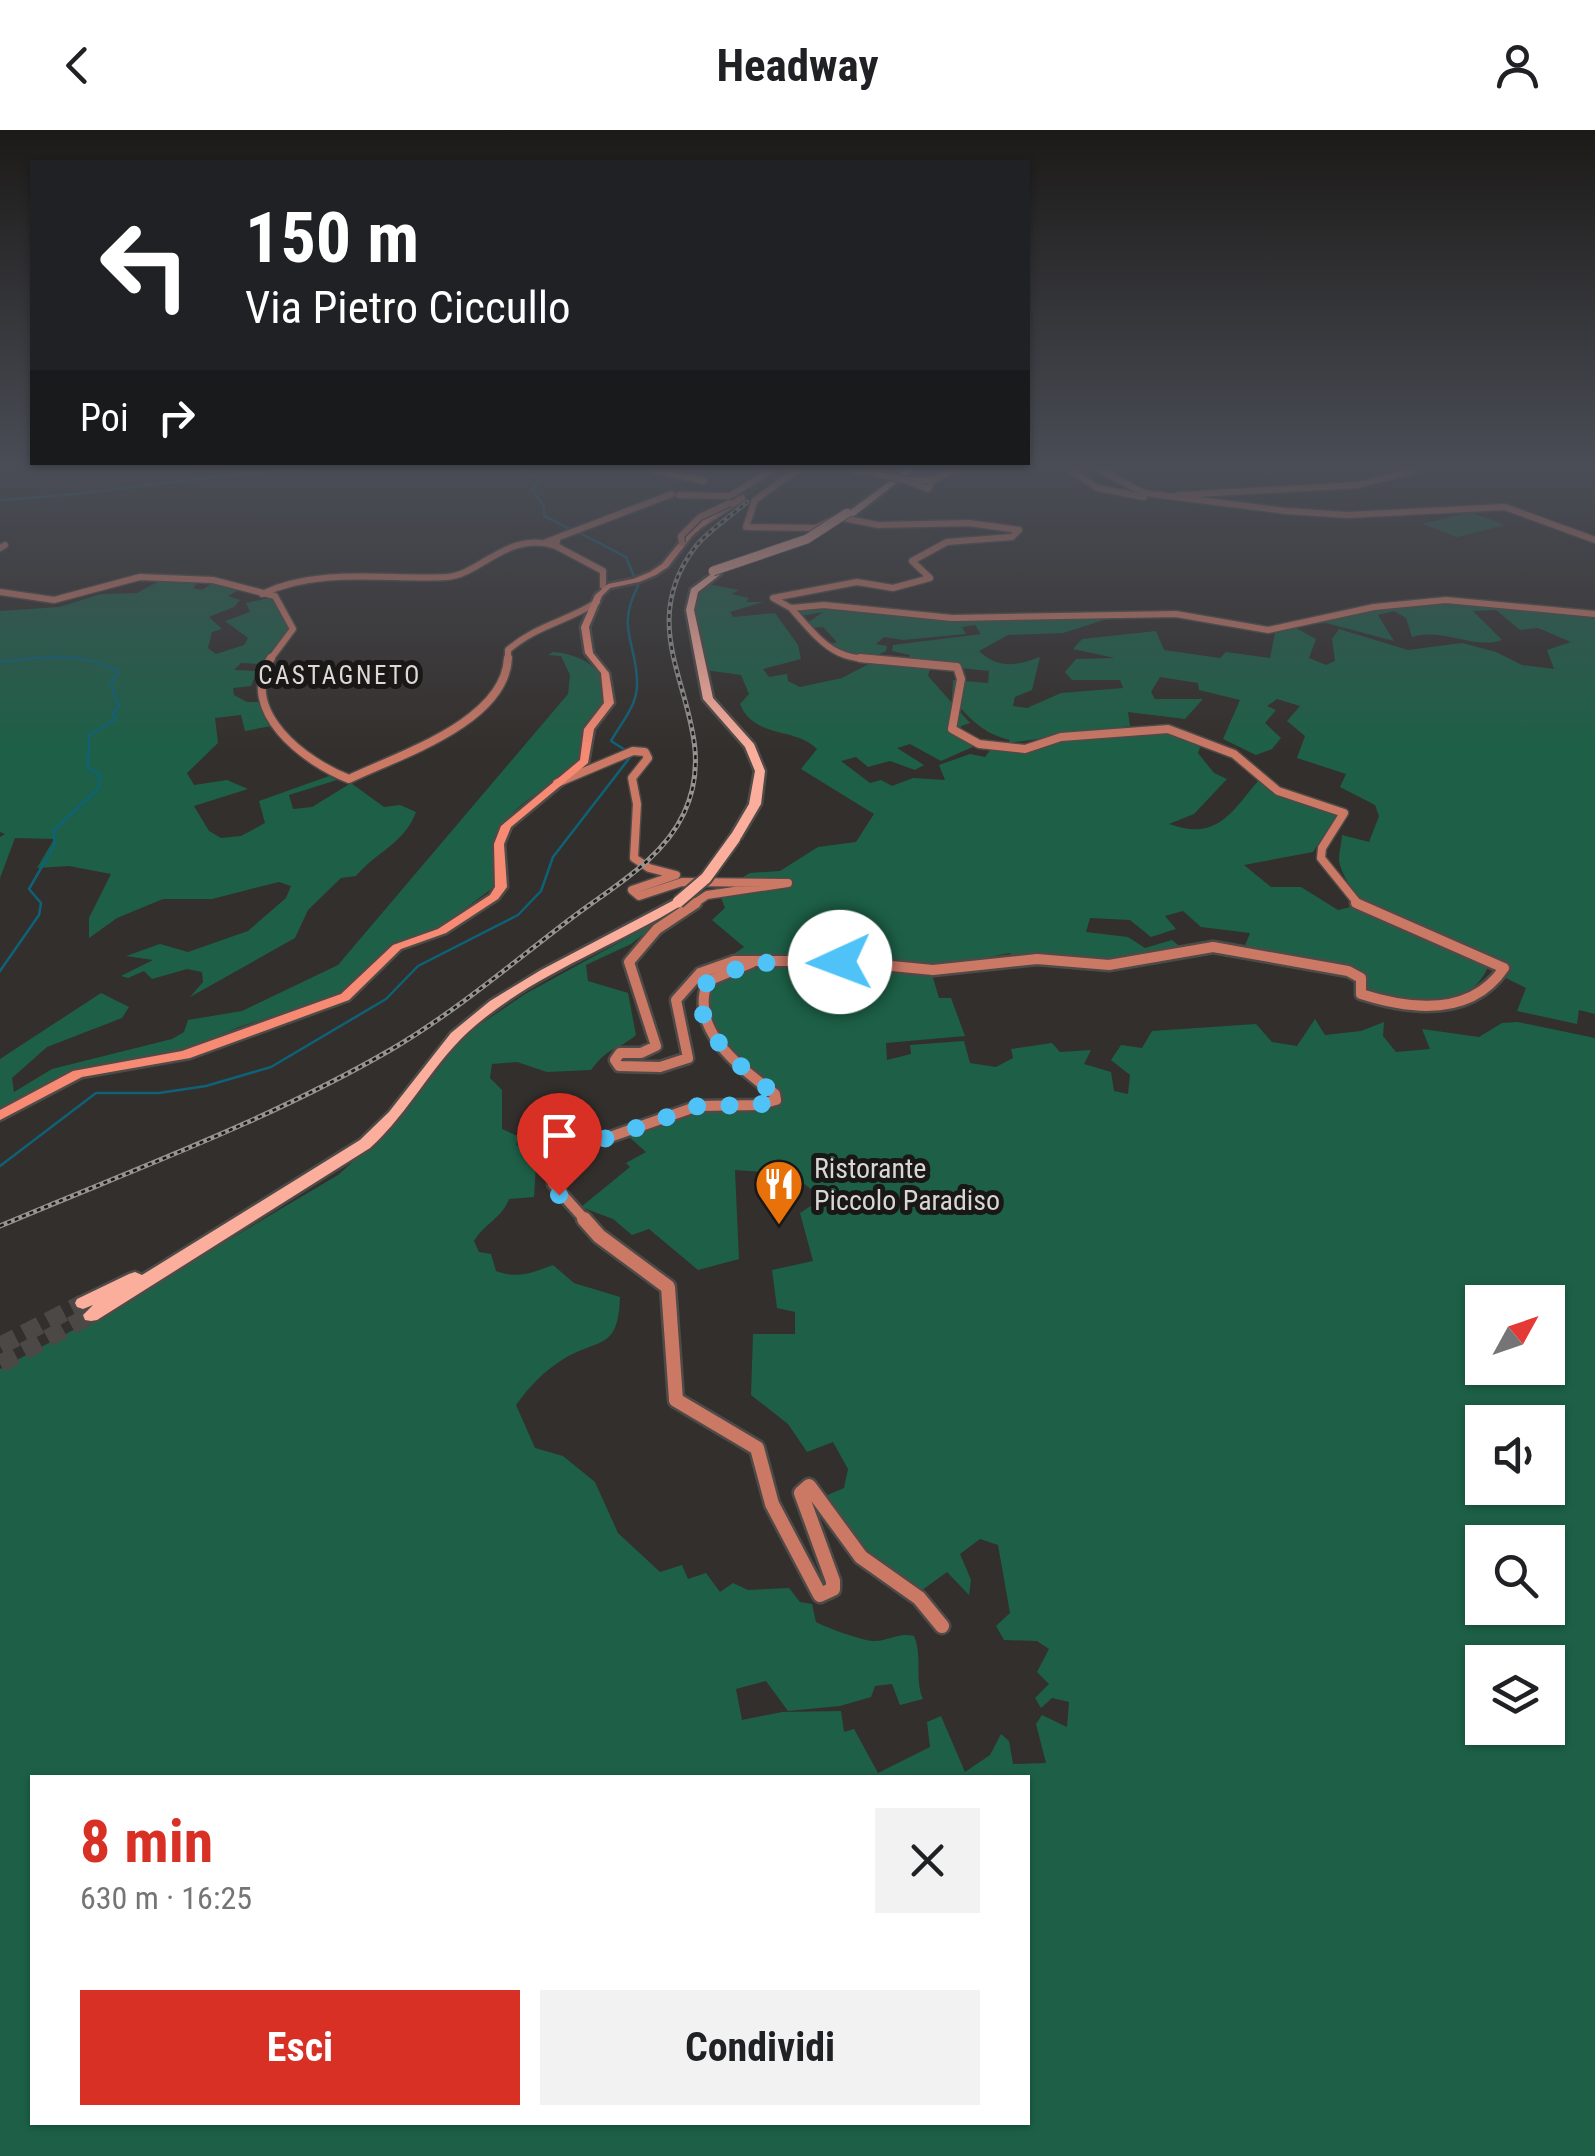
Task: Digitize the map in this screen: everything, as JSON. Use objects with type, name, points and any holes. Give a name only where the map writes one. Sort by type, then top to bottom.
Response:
[{"type":"highway","points":[[87,1309],[296,1187],[390,1122],[444,1050],[485,1011],[675,901],[706,878],[756,804],[760,771],[750,746],[708,699],[690,610],[698,586],[716,572],[738,565]]},
{"type":"main road","points":[[0,1116],[78,1074],[185,1055],[345,997],[397,947],[442,931],[494,897],[502,887],[501,836],[524,808],[588,756],[588,729],[609,703],[605,673],[590,656],[585,627],[597,601],[606,587],[660,573],[666,565]]},
{"type":"street","points":[[262,594],[289,581],[414,574],[452,577],[473,565]]},
{"type":"street","points":[[592,565],[604,574],[606,587]]},
{"type":"street","points":[[556,783],[563,784],[630,752],[645,752],[648,758],[632,778],[637,804],[634,858],[676,876],[632,890],[648,895],[682,882],[788,885],[707,895],[657,930],[629,962],[656,1046],[641,1053],[620,1052],[616,1064],[660,1067],[688,1058],[676,1006],[694,977],[717,964],[840,962],[916,970],[1044,959],[1109,965],[1220,948],[1352,972],[1362,980],[1358,990],[1364,995],[1427,1006],[1478,996],[1504,968],[1496,960],[1420,935],[1361,907],[1322,858],[1322,848],[1344,813],[1278,791],[1234,754],[1153,728],[1062,737],[1025,749],[976,743],[958,735],[950,722],[960,697],[961,671],[957,667],[880,661],[831,649],[816,640],[791,608],[772,598],[857,582],[900,587],[930,578],[916,565]]},
{"type":"street","points":[[0,592],[54,600],[140,577],[213,580],[279,598],[293,622],[293,630],[264,670],[261,692],[270,720],[315,766],[350,779],[466,725],[507,674],[508,650],[532,629],[574,617],[597,601]]},
{"type":"street","points":[[791,608],[824,606],[952,618],[1176,614],[1268,630],[1374,607],[1446,600],[1595,614]]},
{"type":"street","points":[[751,963],[708,981],[700,1004],[707,1025],[755,1080],[775,1094],[776,1100],[758,1105],[698,1106],[608,1138],[562,1146],[553,1160],[553,1184],[598,1236],[668,1288],[676,1400],[692,1414],[757,1448],[772,1504],[820,1595],[832,1589],[834,1580],[801,1493],[809,1486],[835,1529],[853,1548],[886,1577],[918,1594],[942,1626]]},
{"type":"green space","points":[[163,579],[199,581],[193,588],[202,590],[214,582],[239,590],[228,596],[240,600],[234,607],[209,617],[222,629],[212,632],[208,648],[216,654],[244,645],[248,638],[225,621],[250,612],[246,603],[273,597],[290,627],[261,664],[241,663],[234,670],[257,671],[251,686],[233,688],[234,695],[247,702],[260,702],[271,726],[245,731],[241,715],[215,718],[218,743],[187,773],[194,785],[227,780],[248,789],[194,806],[209,831],[221,838],[241,836],[265,823],[259,801],[329,776],[337,780],[289,795],[293,809],[312,807],[351,783],[384,807],[400,805],[416,812],[397,840],[356,876],[341,878],[308,910],[295,938],[190,997],[203,982],[202,972],[187,969],[152,979],[144,971],[128,978],[121,976],[153,960],[126,956],[160,944],[188,952],[248,931],[286,898],[291,886],[279,882],[212,899],[163,899],[117,918],[89,938],[89,918],[111,874],[69,866],[37,868],[54,839],[15,838],[0,878],[0,837],[5,834],[0,832],[0,611],[59,607],[101,594],[137,593]]},
{"type":"green space","points":[[707,584],[739,590],[732,594],[749,598],[746,602],[763,602],[730,612],[733,617],[775,613],[798,645],[801,659],[763,669],[769,677],[787,674],[788,681],[800,687],[842,678],[880,658],[907,661],[910,655],[892,651],[893,645],[981,634],[975,625],[962,627],[966,634],[903,640],[884,637],[876,644],[887,646],[886,651],[860,662],[843,659],[848,654],[828,645],[837,642],[823,627],[810,628],[807,623],[823,612],[801,616],[798,609],[1107,619],[1063,633],[1008,635],[979,651],[993,661],[1008,664],[1040,657],[1032,690],[1015,697],[1013,706],[1027,708],[1061,693],[1123,688],[1120,680],[1072,680],[1065,672],[1076,659],[1115,658],[1073,649],[1082,639],[1156,631],[1164,650],[1220,658],[1226,652],[1270,658],[1275,633],[1296,628],[1316,639],[1309,658],[1326,665],[1335,661],[1332,639],[1339,629],[1408,650],[1462,643],[1496,652],[1522,665],[1554,669],[1547,650],[1571,642],[1538,628],[1520,630],[1496,610],[1473,611],[1502,640],[1491,642],[1435,635],[1412,637],[1406,618],[1394,611],[1378,615],[1394,641],[1326,623],[1306,625],[1376,608],[1444,602],[1595,616],[1595,1014],[1579,1010],[1577,1024],[1517,1011],[1526,988],[1506,978],[1503,960],[1410,927],[1367,904],[1351,887],[1340,865],[1342,835],[1369,842],[1379,816],[1375,805],[1340,787],[1346,774],[1297,758],[1305,736],[1287,721],[1300,706],[1277,699],[1267,706],[1276,710],[1265,723],[1281,738],[1272,749],[1256,755],[1223,739],[1240,700],[1199,690],[1198,683],[1160,677],[1151,692],[1155,699],[1203,699],[1185,719],[1128,712],[1130,726],[1008,743],[1010,740],[977,724],[952,698],[953,680],[988,683],[989,671],[931,665],[928,676],[970,723],[961,726],[960,736],[977,745],[941,761],[910,744],[897,748],[924,765],[915,770],[890,761],[868,767],[856,757],[841,761],[870,783],[881,780],[892,786],[913,778],[945,780],[939,765],[970,754],[985,757],[991,749],[1174,726],[1203,739],[1198,753],[1214,773],[1227,779],[1194,814],[1169,824],[1211,827],[1230,814],[1258,781],[1276,792],[1339,812],[1313,852],[1244,865],[1271,887],[1301,887],[1338,910],[1355,906],[1418,938],[1480,961],[1488,967],[1479,982],[1466,992],[1434,1001],[1365,993],[1363,977],[1244,948],[1250,933],[1201,927],[1183,911],[1165,916],[1176,929],[1151,937],[1130,920],[1090,918],[1086,932],[1128,937],[1145,948],[1172,940],[1182,948],[1114,962],[1015,960],[1010,953],[939,966],[731,956],[744,947],[712,920],[725,908],[720,895],[785,889],[794,882],[786,878],[741,878],[750,873],[780,871],[818,847],[856,842],[874,814],[801,769],[817,749],[808,742],[765,728],[746,715],[740,704],[749,694],[741,675],[705,670],[695,614],[700,593]]},
{"type":"green space","points":[[553,652],[583,660],[598,672],[604,690],[602,702],[582,729],[583,754],[508,820],[496,856],[498,884],[435,931],[392,943],[349,987],[332,997],[239,1027],[194,1047],[71,1072],[0,1109],[0,1059],[101,993],[129,1007],[122,1018],[47,1047],[12,1078],[14,1092],[52,1069],[172,1039],[184,1032],[188,1020],[242,1011],[338,965],[568,694],[570,675],[561,656],[548,655]]},
{"type":"green space","points":[[662,919],[631,944],[586,965],[588,981],[628,993],[636,1035],[609,1052],[591,1070],[547,1072],[517,1062],[492,1064],[490,1078],[502,1090],[502,1129],[520,1137],[516,1145],[537,1149],[534,1197],[509,1199],[474,1241],[479,1252],[491,1254],[496,1271],[518,1275],[553,1265],[574,1283],[620,1297],[611,1335],[555,1365],[516,1405],[535,1448],[563,1456],[595,1482],[618,1533],[660,1572],[682,1565],[688,1579],[706,1573],[720,1592],[733,1583],[748,1590],[789,1588],[800,1602],[812,1604],[816,1622],[836,1630],[873,1641],[914,1636],[923,1699],[900,1705],[892,1684],[875,1686],[871,1697],[840,1706],[788,1711],[766,1681],[736,1689],[742,1720],[782,1712],[841,1711],[844,1732],[854,1729],[878,1773],[930,1747],[927,1722],[941,1716],[965,1772],[990,1755],[1001,1734],[1009,1741],[1013,1764],[1046,1763],[1036,1724],[1042,1715],[1067,1727],[1069,1702],[1052,1698],[1041,1708],[1035,1698],[1049,1684],[1037,1672],[1049,1649],[1037,1641],[1004,1640],[996,1626],[1010,1613],[998,1545],[980,1539],[960,1554],[971,1580],[969,1595],[947,1572],[921,1591],[906,1582],[866,1550],[823,1497],[844,1488],[848,1469],[833,1442],[807,1452],[788,1424],[751,1395],[753,1334],[795,1334],[795,1312],[777,1308],[772,1270],[813,1261],[800,1213],[823,1198],[791,1174],[735,1170],[739,1259],[698,1270],[649,1229],[632,1235],[613,1219],[581,1207],[630,1167],[626,1163],[646,1152],[627,1135],[710,1108],[769,1107],[781,1099],[713,1026],[708,998],[723,980],[753,969],[791,964],[931,971],[939,998],[951,998],[965,1036],[886,1043],[887,1060],[911,1054],[910,1045],[964,1041],[970,1063],[996,1067],[1013,1058],[1011,1049],[1052,1043],[1060,1052],[1091,1050],[1084,1064],[1111,1072],[1114,1091],[1128,1094],[1130,1075],[1111,1060],[1121,1045],[1142,1048],[1152,1031],[1256,1024],[1272,1042],[1297,1046],[1315,1019],[1325,1035],[1361,1031],[1384,1022],[1383,1036],[1396,1052],[1430,1049],[1422,1029],[1479,1037],[1502,1023],[1518,1022],[1595,1038],[1595,2156],[0,2156],[0,1369],[107,1312],[338,1175],[395,1124],[466,1034],[525,994]]},
{"type":"waterway","points":[[627,751],[611,741],[636,693],[628,614],[638,586],[629,565]]},
{"type":"waterway","points":[[0,662],[60,657],[104,665],[118,672],[111,684],[119,707],[112,714],[116,719],[89,735],[88,768],[100,775],[99,788],[53,831],[55,844],[29,889],[41,903],[39,915],[0,971]]},
{"type":"waterway","points":[[0,1166],[96,1093],[159,1093],[206,1086],[271,1067],[386,999],[418,966],[518,915],[541,891],[553,857],[631,756]]},
{"type":"tunnel","points":[[0,1346],[83,1303]]},
{"type":"tunnel","points":[[0,1364],[91,1315]]},
{"type":"railway","points":[[0,1226],[248,1122],[392,1049],[460,1004],[648,860],[684,813],[694,778],[694,744],[672,647],[669,615],[676,581],[685,565]]},
{"type":"place","name":"Ristorante Piccolo Paradiso","points":[[779,1226]]},
{"type":"district","name":"CASTAGNETO","points":[[340,675]]},
{"type":"route","points":[[559,1195],[553,1184],[552,1167],[562,1146],[608,1138],[688,1108],[758,1105],[776,1100],[775,1094],[755,1080],[707,1025],[700,1004],[708,981],[751,963],[840,962]]}]
